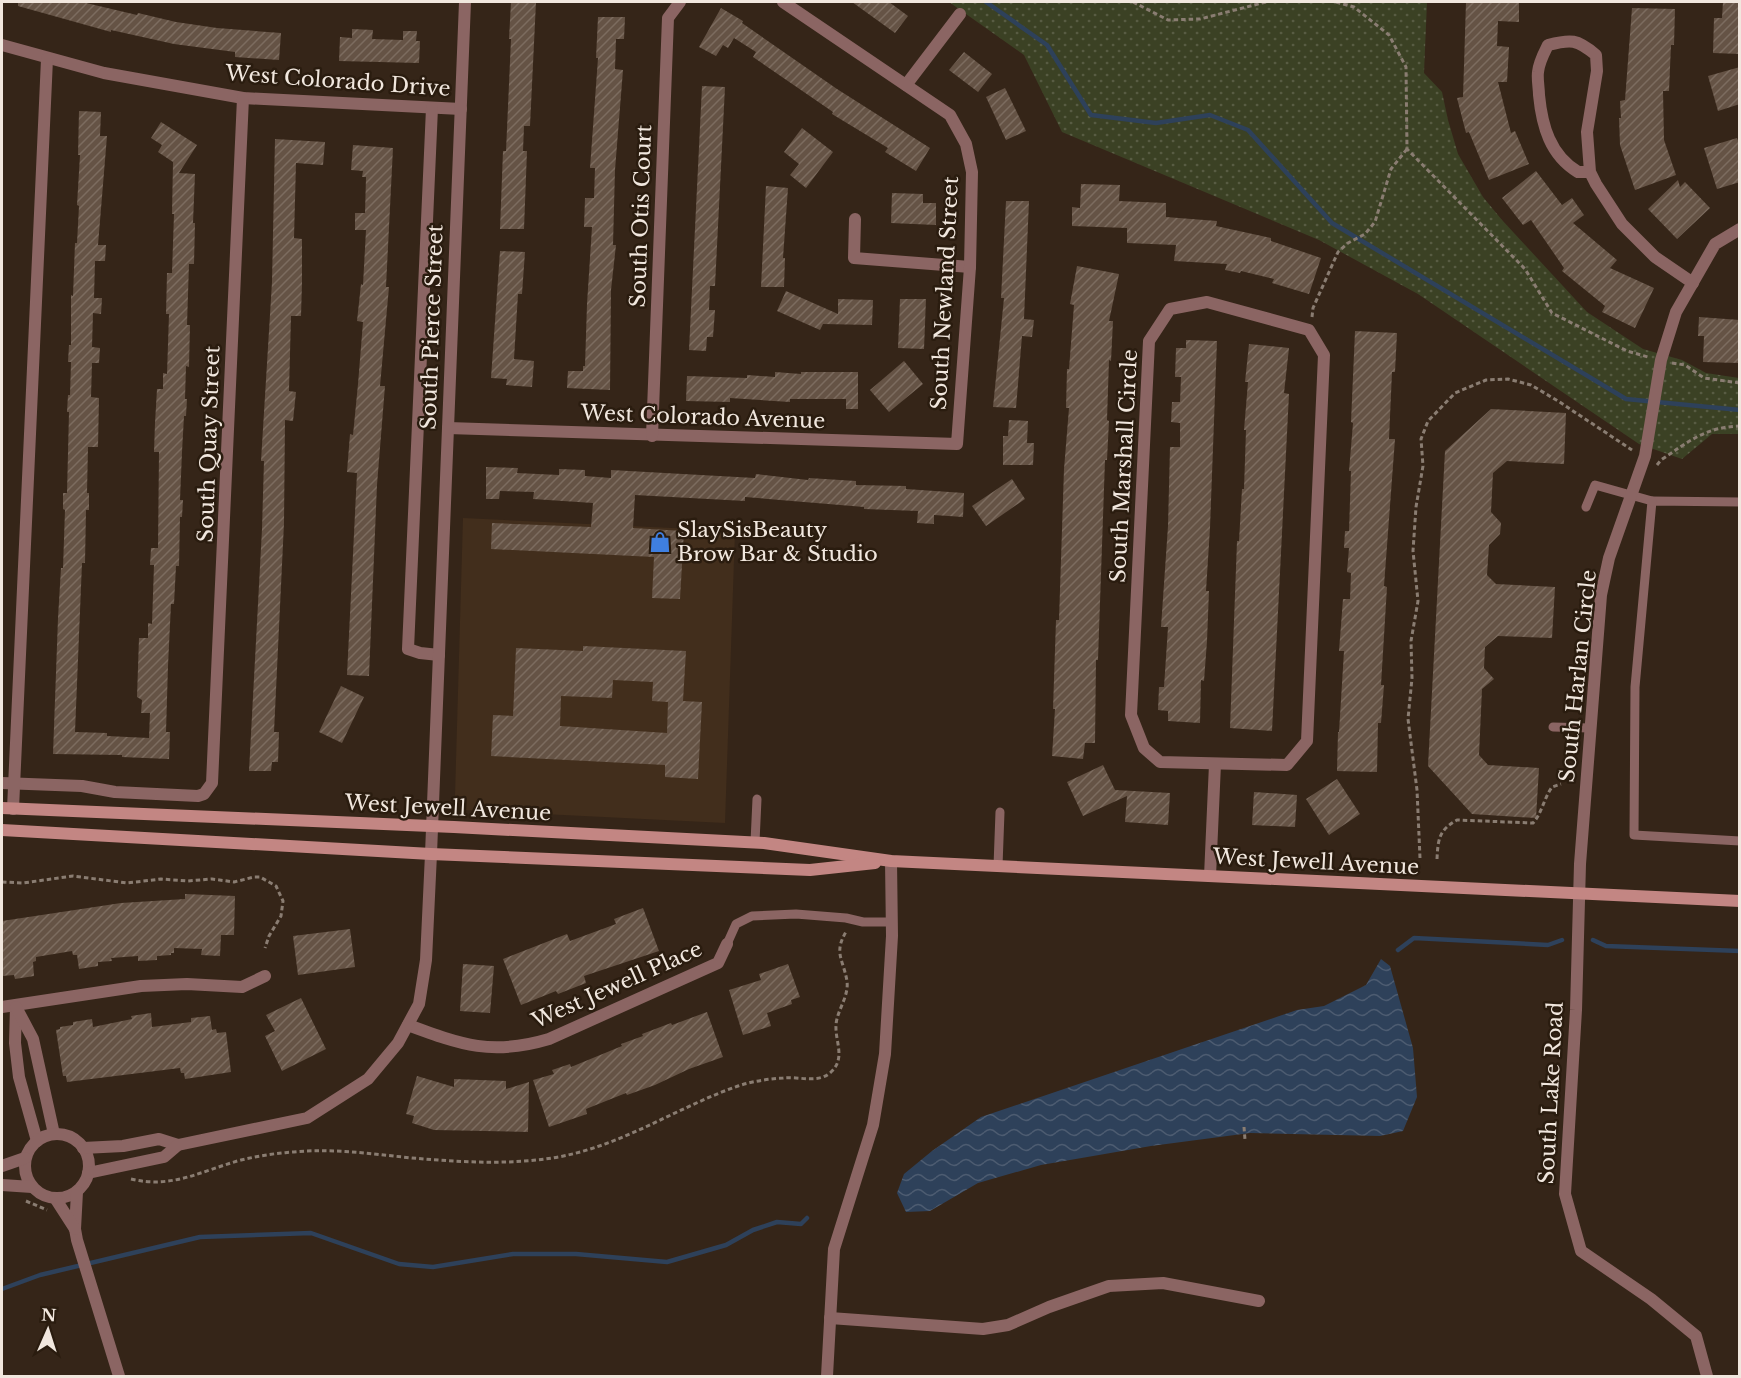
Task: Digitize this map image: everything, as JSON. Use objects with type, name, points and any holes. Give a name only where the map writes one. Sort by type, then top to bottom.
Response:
[{"type":"main road","name":"West Jewell Avenue","points":[[7,809],[755,842],[891,861],[1740,900]]},
{"type":"main road","name":"West Jewell Avenue","points":[[2,830],[431,854],[810,870],[891,861]]},
{"type":"street","name":"South Pierce Street","points":[[178,1145],[308,1118],[368,1079],[398,1043],[419,1004],[426,960],[431,854],[465,2]]},
{"type":"street","name":"South Otis Court","points":[[652,436],[668,18],[680,2]]},
{"type":"street","name":"South Newland Street","points":[[783,2],[950,115],[966,144],[972,172],[970,267],[957,444]]},
{"type":"street","points":[[906,85],[960,14]]},
{"type":"street","points":[[1590,172],[1578,172],[1559,158],[1545,128],[1538,71],[1548,45],[1565,41],[1581,42],[1596,55],[1597,70],[1587,132],[1590,172],[1622,224],[1655,257],[1693,283],[1715,244],[1740,229]]},
{"type":"street","name":"West Colorado Drive","points":[[2,45],[104,73],[243,98],[461,109]]},
{"type":"street","points":[[7,809],[15,784],[47,59]]},
{"type":"street","name":"South Quay Street","points":[[15,784],[82,786],[115,792],[198,796],[212,783],[243,98]]},
{"type":"street","name":"South Pierce Street","points":[[432,108],[408,649],[439,655]]},
{"type":"street","points":[[855,219],[854,258],[970,267]]},
{"type":"street","name":"South Harlan Circle","points":[[1579,893],[1601,595],[1610,558],[1645,456],[1661,360],[1676,312],[1693,283]]},
{"type":"street","name":"South Marshall Circle","points":[[1207,302],[1310,330],[1324,355],[1307,741],[1287,765],[1160,762],[1144,748],[1131,715],[1149,341],[1170,309],[1207,302]]},
{"type":"street","name":"West Colorado Avenue","points":[[448,428],[957,444]]},
{"type":"street","points":[[1210,876],[1215,764]]},
{"type":"street","points":[[2,783],[15,784]]},
{"type":"street","points":[[827,1377],[834,1249],[873,1125],[885,1054],[891,922],[891,861]]},
{"type":"street","name":"South Lake Road","points":[[1579,893],[1576,1010],[1565,1194],[1581,1251],[1651,1299],[1696,1336],[1707,1377]]},
{"type":"street","name":"West Jewell Place","points":[[408,1025],[459,1044],[496,1048],[525,1046],[549,1039],[718,963],[728,944]]},
{"type":"street","points":[[2,1007],[141,987],[188,984],[242,987],[265,976]]},
{"type":"street","points":[[16,1006],[33,1040],[54,1134]]},
{"type":"street","points":[[16,1006],[15,1043],[19,1077],[37,1141]]},
{"type":"street","points":[[54,1134],[70,1137],[83,1148],[87,1156],[88,1173],[84,1183],[70,1196],[46,1197],[32,1187],[24,1168],[25,1158],[30,1148],[37,1141],[54,1134]]},
{"type":"street","points":[[83,1148],[123,1146],[159,1139],[178,1145]]},
{"type":"street","points":[[88,1173],[164,1157],[178,1145]]},
{"type":"street","points":[[2,1167],[25,1158]]},
{"type":"street","points":[[2,1185],[32,1187]]},
{"type":"street","points":[[76,1235],[77,1191]]},
{"type":"street","points":[[55,1198],[76,1235],[119,1377]]},
{"type":"street","points":[[830,1318],[983,1329],[1008,1325],[1049,1307],[1109,1286],[1163,1283],[1259,1301]]},
{"type":"lane","points":[[1586,507],[1595,485],[1632,493],[1652,501],[1740,502]]},
{"type":"lane","points":[[1652,501],[1635,687],[1635,835],[1740,841]]},
{"type":"lane","points":[[1553,727],[1590,728]]},
{"type":"lane","points":[[755,842],[757,799]]},
{"type":"lane","points":[[998,866],[1000,812]]},
{"type":"lane","points":[[728,944],[736,924],[752,916],[796,914],[857,921],[891,922]]},
{"type":"path","points":[[1133,2],[1168,20],[1200,20],[1266,2]]},
{"type":"path","points":[[1310,330],[1313,308],[1338,252],[1348,243],[1365,234],[1375,222],[1391,169],[1407,149],[1406,67],[1389,35],[1354,7],[1336,2]]},
{"type":"path","points":[[1407,149],[1525,269],[1552,313],[1627,351],[1684,365],[1704,378],[1740,383]]},
{"type":"path","points":[[1420,858],[1418,790],[1408,719],[1413,678],[1411,640],[1418,601],[1413,551],[1416,507],[1423,466],[1421,439],[1428,421],[1455,393],[1486,380],[1508,380],[1531,386],[1645,456]]},
{"type":"path","points":[[1437,859],[1440,834],[1447,826],[1458,820],[1533,823],[1538,818],[1545,798],[1552,787],[1561,784]]},
{"type":"path","points":[[2,882],[23,883],[73,876],[127,884],[161,879],[188,881],[212,879],[234,882],[260,877],[276,886],[283,901],[281,916],[265,948]]},
{"type":"path","points":[[122,1175],[147,1183],[162,1183],[268,1154],[303,1151],[356,1151],[411,1158],[495,1162],[553,1158],[579,1153],[619,1139],[738,1086],[780,1078],[815,1079],[823,1077],[833,1071],[840,1056],[836,1023],[847,982],[840,959],[839,944],[851,925],[857,921]]},
{"type":"path","points":[[1244,1127],[1245,1140]]},
{"type":"path","points":[[25,1200],[52,1215]]},
{"type":"shaded area","points":[[463,518],[735,531],[725,823],[463,810],[457,806],[455,796]]},
{"type":"green space","points":[[949,2],[1427,2],[1424,73],[1442,92],[1458,154],[1483,197],[1587,312],[1643,349],[1682,360],[1706,373],[1739,378],[1739,434],[1712,434],[1682,459],[1639,444],[1418,294],[1319,240],[1062,132],[1024,55]]},
{"type":"water","points":[[1381,959],[1390,966],[1413,1048],[1417,1097],[1403,1131],[1380,1136],[1250,1133],[1151,1146],[1041,1165],[978,1183],[930,1211],[906,1212],[897,1193],[904,1174],[932,1151],[981,1117],[1297,1010],[1324,1006],[1366,985]]},
{"type":"building","points":[[18,2],[82,2],[176,22],[281,33],[279,60],[235,57],[235,52],[174,44],[111,30],[111,32],[18,6]]},
{"type":"building","points":[[511,2],[536,2],[530,126],[524,126],[523,151],[527,151],[524,229],[500,229],[503,151],[506,151]]},
{"type":"building","points":[[852,2],[889,2],[908,16],[895,33]]},
{"type":"building","points":[[1466,2],[1519,2],[1519,22],[1498,21],[1497,46],[1509,47],[1507,82],[1498,82],[1511,133],[1515,131],[1529,164],[1489,180],[1469,132],[1466,133],[1457,98],[1463,97]]},
{"type":"building","points":[[1723,2],[1740,2],[1740,54],[1713,53],[1714,18],[1722,18]]},
{"type":"building","points":[[721,8],[743,21],[742,23],[837,89],[930,148],[916,171],[885,152],[888,148],[832,114],[833,112],[753,57],[756,52],[734,38],[728,48],[723,45],[716,56],[699,47]]},
{"type":"building","points":[[1632,8],[1675,9],[1669,91],[1663,91],[1664,140],[1676,175],[1635,190],[1620,145],[1619,118],[1621,118],[1620,101],[1625,100]]},
{"type":"building","points":[[598,17],[625,17],[624,39],[616,39],[615,69],[623,70],[615,170],[613,245],[616,245],[611,290],[610,390],[567,388],[568,371],[583,371],[583,366],[585,366],[592,227],[584,227],[585,198],[594,198],[595,168],[590,168],[598,58],[596,58]]},
{"type":"building","points":[[352,29],[373,30],[372,39],[403,40],[403,31],[417,31],[416,41],[420,41],[419,63],[339,61],[340,37],[352,38]]},
{"type":"building","points":[[964,52],[992,74],[978,92],[949,70]]},
{"type":"building","points":[[1740,67],[1740,104],[1718,111],[1708,76]]},
{"type":"building","points":[[702,86],[725,87],[715,286],[710,286],[709,310],[715,310],[713,337],[707,337],[706,351],[689,350]]},
{"type":"building","points":[[1005,88],[1026,131],[1006,140],[986,97]]},
{"type":"building","points":[[79,111],[101,112],[100,136],[107,136],[98,245],[106,245],[105,261],[95,261],[94,298],[102,298],[101,314],[93,313],[92,347],[100,348],[99,363],[92,363],[91,397],[99,398],[98,447],[88,447],[89,510],[86,510],[85,563],[82,563],[75,732],[149,738],[150,713],[141,713],[142,700],[137,697],[139,638],[148,638],[148,623],[152,624],[154,565],[150,565],[151,548],[158,548],[159,452],[154,452],[155,423],[157,389],[163,389],[163,373],[167,374],[169,314],[166,314],[167,273],[172,273],[174,214],[172,214],[173,162],[158,152],[162,145],[151,138],[161,122],[197,145],[179,173],[195,174],[193,223],[195,223],[194,264],[189,264],[187,325],[190,325],[189,367],[186,366],[185,399],[187,399],[182,452],[180,500],[183,500],[182,517],[180,517],[179,566],[176,566],[174,604],[171,604],[166,732],[170,732],[169,759],[122,757],[122,755],[53,754],[58,618],[61,568],[63,568],[65,510],[63,509],[63,493],[67,493],[71,295],[73,296],[79,206],[77,205],[80,155],[78,155]]},
{"type":"building","points":[[802,128],[833,152],[806,188],[790,175],[799,164],[784,152]]},
{"type":"building","points":[[1737,138],[1740,146],[1740,182],[1717,189],[1704,148]]},
{"type":"building","points":[[275,139],[325,142],[323,165],[296,163],[294,238],[302,239],[302,283],[301,316],[291,316],[289,391],[296,392],[293,421],[285,420],[284,523],[274,732],[279,732],[278,762],[272,762],[271,771],[249,771],[262,529],[264,461],[261,461],[272,282]]},
{"type":"building","points":[[353,145],[393,148],[386,287],[389,287],[380,386],[385,386],[377,485],[369,676],[347,675],[357,473],[347,472],[350,434],[353,435],[363,322],[357,321],[361,284],[363,285],[366,230],[355,230],[355,213],[365,213],[366,177],[362,177],[363,171],[351,170]]},
{"type":"building","points":[[1536,171],[1562,205],[1572,198],[1584,215],[1573,223],[1617,260],[1610,268],[1654,288],[1635,328],[1602,312],[1605,306],[1562,271],[1564,268],[1531,220],[1523,225],[1502,198]]},
{"type":"building","points":[[1678,180],[1680,187],[1685,182],[1710,208],[1677,239],[1648,209]]},
{"type":"building","points":[[1081,184],[1120,185],[1119,201],[1166,203],[1166,217],[1217,221],[1216,226],[1271,238],[1271,241],[1321,258],[1309,294],[1272,283],[1274,279],[1241,271],[1240,273],[1225,270],[1227,264],[1174,261],[1176,245],[1127,243],[1127,228],[1072,226],[1072,207],[1080,208]]},
{"type":"building","points":[[766,186],[788,188],[783,258],[785,258],[784,287],[761,287]]},
{"type":"building","points":[[892,193],[923,194],[923,203],[936,203],[936,225],[891,223]]},
{"type":"building","points":[[1006,201],[1029,201],[1024,319],[1034,320],[1032,337],[1022,336],[1016,408],[993,407],[1004,298],[1001,298]]},
{"type":"building","points":[[500,251],[525,252],[522,294],[518,294],[514,359],[534,361],[532,387],[506,385],[507,379],[491,378]]},
{"type":"building","points":[[1077,266],[1119,274],[1109,321],[1113,321],[1111,361],[1109,360],[1107,420],[1109,421],[1107,460],[1105,460],[1098,660],[1096,660],[1095,743],[1085,743],[1083,759],[1052,756],[1056,620],[1059,620],[1064,469],[1069,408],[1066,408],[1067,369],[1069,369],[1074,305],[1070,304]]},
{"type":"building","points":[[786,291],[838,314],[838,299],[873,300],[872,325],[823,324],[820,330],[777,311]]},
{"type":"building","points":[[900,299],[926,299],[924,349],[898,348]]},
{"type":"building","points":[[1699,317],[1740,320],[1738,363],[1703,362],[1704,336],[1698,336]]},
{"type":"building","points":[[1355,331],[1397,333],[1395,372],[1392,372],[1389,439],[1395,439],[1384,586],[1387,587],[1381,685],[1384,685],[1381,723],[1378,723],[1377,772],[1337,771],[1344,651],[1339,651],[1343,599],[1350,599],[1351,573],[1347,572],[1349,548],[1344,548],[1345,531],[1349,531]]},
{"type":"building","points":[[1186,340],[1217,341],[1206,591],[1209,591],[1207,641],[1204,681],[1201,680],[1200,723],[1168,721],[1168,711],[1158,710],[1159,687],[1164,687],[1168,627],[1161,627],[1168,526],[1170,447],[1180,447],[1180,423],[1171,422],[1172,402],[1180,402],[1181,377],[1175,377],[1176,348],[1186,348]]},
{"type":"building","points":[[1249,344],[1289,348],[1284,393],[1289,394],[1272,731],[1230,728],[1237,541],[1239,541],[1242,489],[1244,489],[1246,430],[1244,430],[1248,382],[1245,382]]},
{"type":"building","points":[[904,361],[923,384],[889,412],[870,390]]},
{"type":"building","points":[[775,372],[801,374],[801,372],[858,372],[858,409],[846,409],[846,399],[790,399],[790,402],[730,398],[730,402],[686,401],[687,376],[775,377]]},
{"type":"building","points":[[1491,409],[1566,413],[1564,464],[1507,461],[1493,473],[1491,512],[1501,523],[1500,534],[1489,545],[1487,575],[1496,584],[1555,587],[1552,638],[1498,636],[1485,647],[1484,668],[1494,679],[1482,689],[1479,755],[1488,765],[1539,768],[1536,818],[1472,814],[1428,766],[1445,451]]},
{"type":"building","points":[[1009,420],[1028,421],[1027,443],[1034,443],[1033,465],[1003,465],[1003,436],[1008,436]]},
{"type":"building","points":[[486,467],[518,468],[517,473],[559,475],[559,469],[585,470],[585,476],[611,478],[611,470],[755,478],[756,474],[808,480],[809,478],[856,481],[856,485],[906,486],[906,489],[964,493],[963,517],[934,515],[934,524],[917,523],[918,511],[864,509],[864,507],[745,497],[745,501],[635,495],[633,528],[684,531],[680,599],[652,598],[654,557],[491,549],[492,523],[591,527],[593,503],[533,499],[534,492],[500,491],[499,499],[486,499]]},
{"type":"building","points":[[1012,479],[1025,499],[986,526],[972,506]]},
{"type":"building","points":[[583,646],[686,651],[683,701],[702,702],[698,779],[665,777],[665,765],[491,756],[493,715],[513,716],[516,648],[583,651]],"holes":[[[613,680],[653,682],[652,701],[668,702],[667,733],[560,726],[561,696],[612,698]]]},
{"type":"building","points":[[341,686],[364,697],[342,743],[319,732]]},
{"type":"building","points":[[1103,765],[1115,790],[1170,793],[1168,825],[1125,822],[1127,796],[1083,816],[1067,782]]},
{"type":"building","points":[[1337,779],[1360,814],[1329,835],[1306,799]]},
{"type":"building","points":[[1254,792],[1297,795],[1295,827],[1252,825]]},
{"type":"building","points":[[185,894],[235,896],[234,935],[221,935],[220,956],[201,955],[202,949],[174,948],[174,953],[157,956],[157,960],[138,961],[138,956],[111,958],[112,961],[98,962],[98,966],[79,969],[77,955],[73,955],[72,951],[36,957],[36,961],[33,962],[34,976],[15,979],[14,975],[2,976],[2,921],[121,903],[185,899]]},
{"type":"building","points":[[643,908],[659,951],[584,976],[586,983],[558,994],[556,991],[521,1005],[503,959],[567,934],[570,941],[616,924],[614,919]]},
{"type":"building","points":[[350,929],[355,967],[298,975],[293,936]]},
{"type":"building","points":[[463,964],[494,966],[490,1013],[460,1011]]},
{"type":"building","points":[[788,964],[800,997],[791,1000],[792,1004],[767,1013],[771,1026],[743,1035],[729,990],[761,980],[759,974]]},
{"type":"building","points":[[301,998],[326,1049],[282,1071],[265,1036],[275,1031],[266,1015]]},
{"type":"building","points":[[707,1012],[723,1057],[689,1069],[655,1085],[627,1095],[626,1093],[586,1109],[587,1114],[549,1127],[533,1080],[554,1074],[552,1070],[570,1064],[571,1067],[622,1046],[621,1044],[643,1036],[642,1034]]},
{"type":"building","points":[[151,1013],[152,1027],[191,1022],[191,1018],[210,1016],[212,1030],[216,1029],[217,1033],[226,1032],[231,1072],[185,1079],[180,1068],[67,1082],[66,1076],[63,1076],[56,1030],[73,1025],[73,1022],[92,1019],[93,1027]]},
{"type":"building","points":[[417,1076],[454,1087],[454,1079],[506,1081],[506,1089],[529,1082],[528,1132],[434,1130],[412,1123],[414,1116],[406,1114]]},
{"type":"waterway","points":[[986,2],[1047,45],[1091,115],[1156,123],[1210,115],[1248,130],[1332,223],[1626,399],[1740,410]]},
{"type":"waterway","points":[[1398,950],[1414,938],[1548,945],[1562,940]]},
{"type":"waterway","points":[[1593,940],[1606,946],[1740,951]]},
{"type":"waterway","points":[[2,1289],[40,1275],[200,1237],[311,1233],[399,1264],[433,1267],[513,1254],[576,1254],[667,1262],[726,1245],[753,1230],[777,1222],[801,1224],[807,1218]]},
{"type":"place","name":"SlaySisBeauty Brow Bar & Studio","points":[[660,542]]}]
